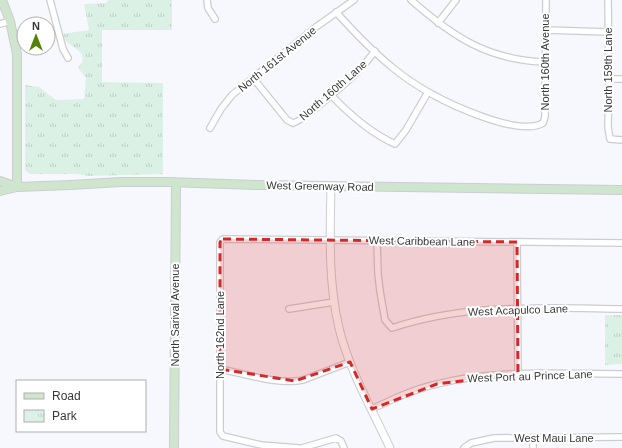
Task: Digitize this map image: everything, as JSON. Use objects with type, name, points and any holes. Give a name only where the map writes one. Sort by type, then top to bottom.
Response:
[{"type":"main road","points":[[2,0],[14,37],[17,65],[17,187]]},
{"type":"main road","name":"West Greenway Road","points":[[0,181],[17,187]]},
{"type":"main road","name":"West Greenway Road","points":[[0,191],[17,187],[121,182],[622,190]]},
{"type":"main road","name":"North Sarival Avenue","points":[[174,448],[176,182]]},
{"type":"street","points":[[50,0],[63,49],[68,58]]},
{"type":"street","points":[[207,0],[208,8],[214,19]]},
{"type":"street","name":"North 161st Avenue","points":[[210,128],[217,114],[227,100],[336,12],[354,0]]},
{"type":"street","points":[[411,0],[457,37],[478,48],[506,57],[545,62]]},
{"type":"street","points":[[438,23],[456,0]]},
{"type":"street","name":"North 160th Avenue","points":[[428,92],[491,120],[517,126],[538,126],[544,123],[546,0]]},
{"type":"street","name":"North 159th Lane","points":[[608,0],[608,127],[610,139],[622,140]]},
{"type":"street","points":[[331,95],[352,115],[384,139],[395,144],[406,130],[428,92],[393,68],[353,31],[336,12]]},
{"type":"street","points":[[0,24],[10,21]]},
{"type":"street","points":[[546,30],[608,32]]},
{"type":"street","name":"North 160th Lane","points":[[253,78],[292,125],[331,95],[360,68],[375,51]]},
{"type":"street","points":[[609,79],[622,79]]},
{"type":"street","points":[[331,186],[331,277],[339,330],[350,362],[390,448]]},
{"type":"street","name":"West Caribbean Lane","points":[[223,239],[622,243]]},
{"type":"street","name":"North 162nd Lane","points":[[223,239],[220,242],[220,432],[224,436],[261,445],[298,448]]},
{"type":"street","name":"West Acapulco Lane","points":[[377,241],[380,291],[385,320],[392,328],[411,322],[462,312],[518,308],[622,309]]},
{"type":"street","points":[[517,242],[518,374]]},
{"type":"street","points":[[289,309],[334,302]]},
{"type":"street","points":[[220,369],[279,381],[295,381],[303,380],[350,362]]},
{"type":"street","name":"West Port au Prince Lane","points":[[372,409],[410,392],[437,384],[479,376],[518,374],[622,374]]},
{"type":"street","name":"West Maui Lane","points":[[464,448],[471,443],[494,438],[622,437]]},
{"type":"street","points":[[302,448],[336,438],[341,441],[344,448]]},
{"type":"street","points":[[533,438],[533,448]]},
{"type":"highlighted area","points":[[223,239],[517,242],[518,374],[437,384],[372,409],[350,362],[295,381],[220,369],[220,242]]},
{"type":"green space","points":[[108,0],[172,0],[172,30],[102,30],[102,82],[163,83],[163,174],[89,176],[76,174],[29,174],[25,170],[25,85],[39,87],[56,100],[84,99],[86,78],[78,68],[83,57],[81,53],[64,39],[62,34],[89,30],[84,4],[106,3]]},
{"type":"green space","points":[[605,315],[622,315],[622,364],[605,365]]}]
